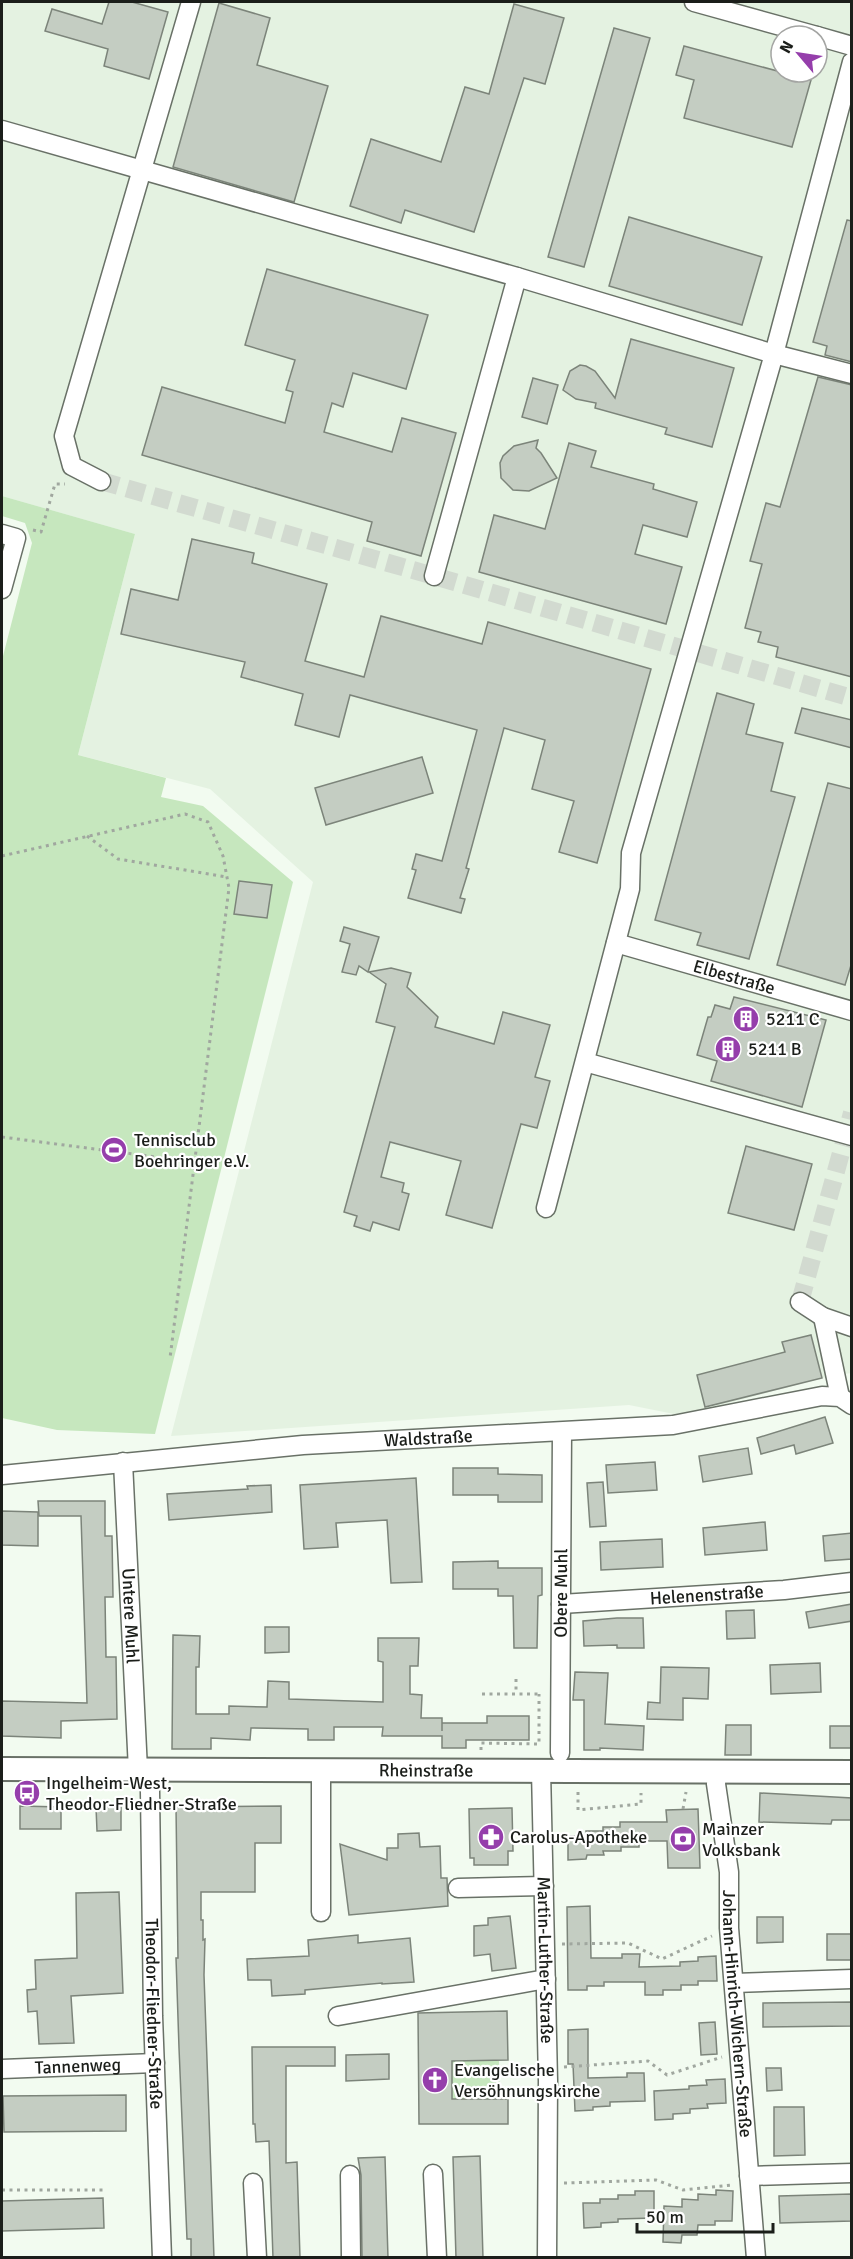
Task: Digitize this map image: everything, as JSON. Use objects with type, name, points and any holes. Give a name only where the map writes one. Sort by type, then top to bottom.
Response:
[{"type":"main road","name":"Rheinstraße","points":[[2,1769],[852,1772]]},
{"type":"street","points":[[100,481],[72,466],[64,436],[191,2]]},
{"type":"street","points":[[694,2],[774,24]]},
{"type":"street","points":[[829,39],[852,46]]},
{"type":"street","points":[[546,1208],[630,889],[631,853],[774,354],[852,62]]},
{"type":"street","points":[[2,130],[517,277],[774,354],[852,374]]},
{"type":"street","points":[[434,576],[517,277]]},
{"type":"street","points":[[2,589],[9,536]]},
{"type":"street","name":"Elbestraße","points":[[616,943],[852,1011]]},
{"type":"street","points":[[585,1062],[852,1136]]},
{"type":"street","points":[[800,1302],[823,1317],[852,1327]]},
{"type":"street","points":[[823,1317],[846,1401]]},
{"type":"street","name":"Waldstraße","points":[[2,1476],[303,1445],[673,1425],[822,1396],[846,1401]]},
{"type":"street","name":"Obere Muhl","points":[[560,1753],[562,1432]]},
{"type":"street","name":"Untere Muhl","points":[[123,1462],[143,1770]]},
{"type":"street","name":"Helenenstraße","points":[[561,1604],[784,1590],[852,1582]]},
{"type":"street","name":"Theodor-Fliedner-Straße","points":[[143,1770],[162,2258]]},
{"type":"street","points":[[321,1770],[321,1912]]},
{"type":"street","name":"Martin-Luther-Straße","points":[[541,1770],[546,1979],[547,2258]]},
{"type":"street","name":"Johann-Hinrich-Wichern-Straße","points":[[717,1771],[729,1872],[729,1928],[756,2258]]},
{"type":"street","points":[[458,1888],[544,1886]]},
{"type":"street","points":[[338,2016],[546,1979]]},
{"type":"street","points":[[734,1983],[852,1979]]},
{"type":"street","name":"Tannenweg","points":[[2,2069],[155,2063]]},
{"type":"street","points":[[749,2180],[852,2173]]},
{"type":"street","points":[[433,2174],[437,2258]]},
{"type":"street","points":[[350,2175],[351,2258]]},
{"type":"street","points":[[253,2184],[257,2258]]},
{"type":"path","points":[[9,536],[20,526],[41,532],[55,484],[66,483]]},
{"type":"path","points":[[2,856],[185,814],[208,822],[223,856],[229,888],[170,1358]]},
{"type":"path","points":[[87,836],[118,859],[227,877]]},
{"type":"path","points":[[2,1138],[195,1162]]},
{"type":"path","points":[[516,1679],[516,1694]]},
{"type":"path","points":[[482,1694],[561,1694]]},
{"type":"path","points":[[481,1743],[538,1744],[539,1694]]},
{"type":"path","points":[[683,1809],[687,1784]]},
{"type":"path","points":[[578,1792],[578,1810],[641,1804],[641,1792]]},
{"type":"path","points":[[545,1944],[628,1943],[662,1959],[729,1928]]},
{"type":"path","points":[[547,2068],[648,2061],[667,2074],[739,2052]]},
{"type":"path","points":[[547,2183],[656,2180],[683,2190],[749,2180]]},
{"type":"path","points":[[2,2190],[105,2190]]},
{"type":"shaded area","points":[[2,2],[851,2],[851,1373],[822,1378],[706,1409],[674,1414],[629,1405],[171,1436],[313,882],[210,789],[78,755],[135,534],[2,496]]},
{"type":"green space","name":"Tennisclub Boehringer e.V.","points":[[2,496],[135,534],[78,755],[166,778],[161,797],[203,806],[293,882],[155,1434],[57,1430],[2,1418],[2,660],[32,543],[25,523],[2,516]]},
{"type":"green space","points":[[452,2061],[499,2061],[500,2099],[452,2099]]},
{"type":"building","points":[[109,2],[132,2],[168,12],[149,79],[104,66],[108,49],[45,31],[52,9],[102,24]]},
{"type":"building","points":[[219,3],[270,18],[257,65],[328,86],[294,202],[173,167]]},
{"type":"building","points":[[514,4],[564,18],[545,84],[524,78],[474,232],[405,210],[401,223],[350,206],[371,139],[441,162],[465,87],[489,94]]},
{"type":"building","points":[[614,28],[650,38],[584,267],[548,257]]},
{"type":"building","points":[[684,46],[769,69],[769,84],[810,84],[792,147],[684,118],[694,80],[676,75]]},
{"type":"building","points":[[629,217],[762,257],[742,325],[609,286]]},
{"type":"building","points":[[847,220],[852,221],[852,362],[825,355],[827,346],[813,342]]},
{"type":"building","points":[[267,269],[428,315],[406,389],[353,373],[343,407],[332,403],[324,432],[392,452],[402,418],[456,433],[421,556],[367,541],[372,522],[142,455],[162,387],[285,423],[293,392],[286,390],[295,360],[245,345]]},
{"type":"building","points":[[631,339],[734,368],[712,447],[665,434],[667,428],[595,408],[596,403],[576,399],[563,390],[570,371],[580,365],[595,371],[615,398]]},
{"type":"building","points":[[818,377],[852,385],[852,677],[776,657],[778,647],[758,642],[761,632],[745,628],[762,564],[750,561],[766,503],[780,507]]},
{"type":"building","points":[[533,378],[558,385],[547,424],[522,417]]},
{"type":"building","points":[[538,440],[536,448],[557,478],[529,491],[513,490],[501,478],[500,463],[503,456],[514,446]]},
{"type":"building","points":[[569,443],[596,451],[591,467],[654,484],[653,489],[697,502],[687,537],[643,525],[635,554],[682,567],[666,624],[479,572],[494,515],[545,529]]},
{"type":"building","points":[[192,539],[254,553],[252,563],[327,584],[305,661],[364,677],[381,616],[482,644],[488,622],[651,669],[597,863],[559,852],[574,801],[532,789],[545,740],[504,728],[466,868],[469,869],[460,898],[465,899],[461,913],[408,898],[416,870],[412,869],[416,854],[442,861],[477,730],[350,695],[339,737],[295,725],[303,694],[241,677],[245,662],[121,634],[131,589],[178,600]]},
{"type":"building","points":[[717,693],[754,704],[746,734],[783,743],[771,791],[795,797],[749,959],[697,945],[701,933],[655,920]]},
{"type":"building","points":[[802,708],[852,720],[852,748],[795,733]]},
{"type":"building","points":[[422,757],[433,793],[326,825],[315,788]]},
{"type":"building","points":[[828,783],[852,789],[852,962],[845,985],[777,965]]},
{"type":"building","points":[[239,881],[272,885],[267,918],[234,914]]},
{"type":"building","points":[[344,927],[379,937],[368,972],[359,966],[356,975],[342,972],[350,944],[340,941]]},
{"type":"building","points":[[391,968],[411,973],[407,987],[438,1017],[435,1027],[494,1044],[503,1012],[550,1025],[535,1077],[550,1081],[537,1128],[521,1124],[492,1228],[446,1215],[461,1161],[390,1142],[381,1177],[404,1183],[402,1192],[409,1194],[399,1230],[373,1222],[370,1231],[354,1226],[357,1216],[344,1212],[395,1027],[376,1022],[386,984],[369,972]]},
{"type":"building","points":[[734,997],[826,1020],[802,1107],[711,1081],[717,1061],[697,1055],[708,1017],[711,1017],[715,1005],[730,1009]]},
{"type":"building","points":[[746,1146],[812,1164],[794,1230],[728,1213]]},
{"type":"building","points":[[811,1335],[822,1378],[705,1407],[697,1375],[785,1352],[782,1342]]},
{"type":"building","points":[[825,1417],[833,1443],[796,1454],[794,1445],[761,1454],[757,1438]]},
{"type":"building","points":[[748,1448],[752,1474],[703,1482],[699,1456]]},
{"type":"building","points":[[655,1462],[657,1490],[608,1493],[606,1465]]},
{"type":"building","points":[[453,1468],[498,1468],[498,1474],[542,1475],[542,1502],[498,1502],[498,1495],[453,1495]]},
{"type":"building","points":[[416,1478],[422,1582],[391,1583],[387,1520],[336,1523],[338,1547],[304,1549],[300,1485]]},
{"type":"building","points":[[603,1482],[606,1526],[590,1527],[587,1483]]},
{"type":"building","points":[[271,1485],[272,1512],[169,1520],[167,1494],[248,1489],[247,1486]]},
{"type":"building","points":[[38,1501],[105,1501],[105,1536],[112,1536],[113,1597],[105,1597],[106,1657],[116,1657],[117,1719],[61,1721],[61,1738],[2,1736],[2,1701],[87,1703],[81,1516],[39,1516]]},
{"type":"building","points":[[2,1511],[38,1512],[38,1546],[2,1545]]},
{"type":"building","points":[[765,1522],[767,1550],[705,1555],[703,1528]]},
{"type":"building","points":[[852,1533],[852,1559],[825,1561],[823,1536]]},
{"type":"building","points":[[662,1539],[663,1567],[601,1570],[600,1542]]},
{"type":"building","points":[[498,1561],[498,1568],[542,1568],[542,1595],[538,1596],[537,1648],[514,1648],[513,1596],[498,1596],[498,1589],[453,1589],[453,1562]]},
{"type":"building","points":[[852,1604],[852,1621],[809,1628],[806,1612]]},
{"type":"building","points":[[754,1610],[755,1638],[727,1639],[726,1611]]},
{"type":"building","points":[[643,1618],[644,1648],[617,1648],[617,1645],[584,1646],[583,1621]]},
{"type":"building","points":[[265,1627],[289,1627],[289,1652],[265,1653]]},
{"type":"building","points":[[173,1635],[200,1636],[199,1667],[196,1667],[196,1714],[229,1714],[229,1706],[267,1707],[268,1681],[289,1682],[289,1699],[383,1702],[383,1662],[378,1661],[378,1638],[419,1638],[418,1666],[410,1666],[410,1694],[422,1695],[421,1718],[442,1718],[442,1723],[487,1723],[487,1716],[529,1716],[529,1740],[466,1740],[466,1748],[442,1748],[442,1736],[382,1736],[383,1727],[334,1727],[334,1740],[308,1740],[308,1729],[251,1728],[250,1740],[211,1738],[211,1749],[172,1749]]},
{"type":"building","points":[[820,1663],[821,1692],[771,1694],[770,1665]]},
{"type":"building","points":[[661,1667],[709,1668],[708,1699],[683,1698],[683,1720],[647,1719],[648,1702],[660,1703]]},
{"type":"building","points":[[575,1672],[608,1673],[605,1724],[644,1726],[643,1750],[600,1748],[600,1750],[584,1750],[584,1700],[573,1700]]},
{"type":"building","points":[[726,1725],[751,1725],[751,1755],[725,1755]]},
{"type":"building","points":[[830,1726],[852,1726],[852,1748],[830,1748]]},
{"type":"building","points":[[760,1793],[852,1798],[852,1820],[832,1820],[831,1824],[759,1822]]},
{"type":"building","points":[[20,1806],[61,1807],[61,1829],[20,1829]]},
{"type":"building","points":[[281,1806],[281,1843],[255,1843],[255,1892],[201,1892],[201,1920],[203,1920],[203,1940],[205,1939],[204,1975],[214,2258],[191,2258],[191,2239],[187,2239],[176,1958],[178,1958],[176,1807]]},
{"type":"building","points":[[96,1807],[121,1807],[121,1830],[97,1831]]},
{"type":"building","name":"Carolus-Apotheke","points":[[512,1808],[513,1851],[508,1851],[508,1865],[474,1865],[474,1858],[470,1858],[469,1809]]},
{"type":"building","points":[[698,1809],[700,1868],[668,1868],[667,1841],[639,1841],[639,1847],[621,1847],[621,1851],[603,1851],[604,1855],[587,1855],[586,1859],[568,1860],[568,1836],[586,1836],[586,1831],[603,1831],[603,1827],[620,1827],[620,1822],[667,1822],[666,1810]]},
{"type":"building","points":[[419,1833],[420,1847],[440,1846],[441,1878],[447,1878],[448,1906],[349,1915],[340,1844],[387,1860],[387,1848],[398,1848],[398,1834]]},
{"type":"building","points":[[119,1892],[123,1993],[71,1996],[74,2043],[39,2044],[37,2011],[28,2012],[27,1990],[36,1989],[35,1960],[77,1958],[76,1893]]},
{"type":"building","points":[[590,1906],[591,1958],[622,1958],[622,1954],[640,1954],[639,1967],[680,1966],[680,1962],[698,1961],[698,1957],[716,1956],[717,1981],[698,1981],[698,1985],[681,1985],[681,1990],[663,1990],[663,1995],[645,1995],[645,1982],[604,1982],[604,1986],[587,1986],[587,1990],[568,1990],[567,1907]]},
{"type":"building","points":[[510,1916],[516,1968],[492,1971],[490,1954],[474,1956],[474,1926],[488,1925],[488,1918]]},
{"type":"building","points":[[757,1917],[783,1917],[783,1942],[757,1943]]},
{"type":"building","points":[[827,1934],[852,1934],[852,1960],[827,1960]]},
{"type":"building","points":[[358,1935],[358,1943],[410,1938],[414,1982],[305,1990],[305,1994],[272,1996],[271,1980],[248,1980],[247,1959],[309,1956],[308,1940]]},
{"type":"building","points":[[852,2002],[852,2026],[763,2027],[763,2003]]},
{"type":"building","name":"Evangelische Versöhnungskirche","points":[[507,2011],[508,2060],[452,2061],[452,2099],[508,2099],[508,2124],[419,2124],[418,2013]]},
{"type":"building","points":[[715,2022],[717,2054],[701,2055],[699,2023]]},
{"type":"building","points":[[588,2029],[588,2078],[627,2077],[627,2073],[644,2073],[645,2101],[610,2102],[610,2106],[575,2111],[573,2064],[568,2064],[568,2030]]},
{"type":"building","points":[[252,2047],[335,2047],[335,2066],[286,2066],[286,2163],[297,2162],[300,2258],[273,2258],[269,2141],[256,2142],[255,2124],[253,2124]]},
{"type":"building","points":[[389,2054],[389,2079],[346,2081],[346,2055]]},
{"type":"building","points":[[766,2068],[781,2068],[782,2090],[767,2091]]},
{"type":"building","points":[[725,2079],[726,2103],[707,2104],[708,2108],[690,2109],[690,2113],[673,2114],[673,2119],[655,2120],[654,2091],[689,2089],[689,2086],[707,2085],[706,2080]]},
{"type":"building","points":[[126,2095],[126,2131],[4,2132],[3,2096]]},
{"type":"building","points":[[774,2107],[804,2107],[805,2155],[774,2156]]},
{"type":"building","points":[[480,2156],[483,2258],[456,2258],[453,2157]]},
{"type":"building","points":[[385,2157],[388,2258],[362,2258],[361,2175],[358,2158]]},
{"type":"building","points":[[716,2190],[733,2191],[732,2221],[715,2221],[715,2225],[698,2225],[697,2235],[682,2235],[681,2243],[663,2242],[664,2206],[682,2207],[682,2199],[698,2200],[698,2194],[716,2195]]},
{"type":"building","points":[[635,2191],[654,2191],[654,2218],[618,2219],[618,2222],[601,2223],[601,2227],[584,2228],[583,2203],[600,2203],[600,2199],[618,2199],[618,2195],[635,2195]]},
{"type":"building","points":[[852,2194],[852,2221],[780,2223],[779,2196]]},
{"type":"building","points":[[103,2198],[104,2228],[2,2231],[2,2201]]},
{"type":"tunnel","points":[[101,481],[852,698]]},
{"type":"tunnel","points":[[800,1302],[852,1113]]},
{"type":"place","name":"5211 C","points":[[746,1019]]},
{"type":"place","name":"5211 B","points":[[728,1049]]},
{"type":"place","name":"Tennisclub Boehringer e.V.","points":[[114,1150]]},
{"type":"place","name":"Ingelheim-West, Theodor-Fliedner-Straße","points":[[27,1793]]},
{"type":"place","name":"Carolus-Apotheke","points":[[491,1837]]},
{"type":"place","name":"Mainzer Volksbank","points":[[683,1839]]},
{"type":"place","name":"Evangelische Versöhnungskirche","points":[[435,2080]]}]
